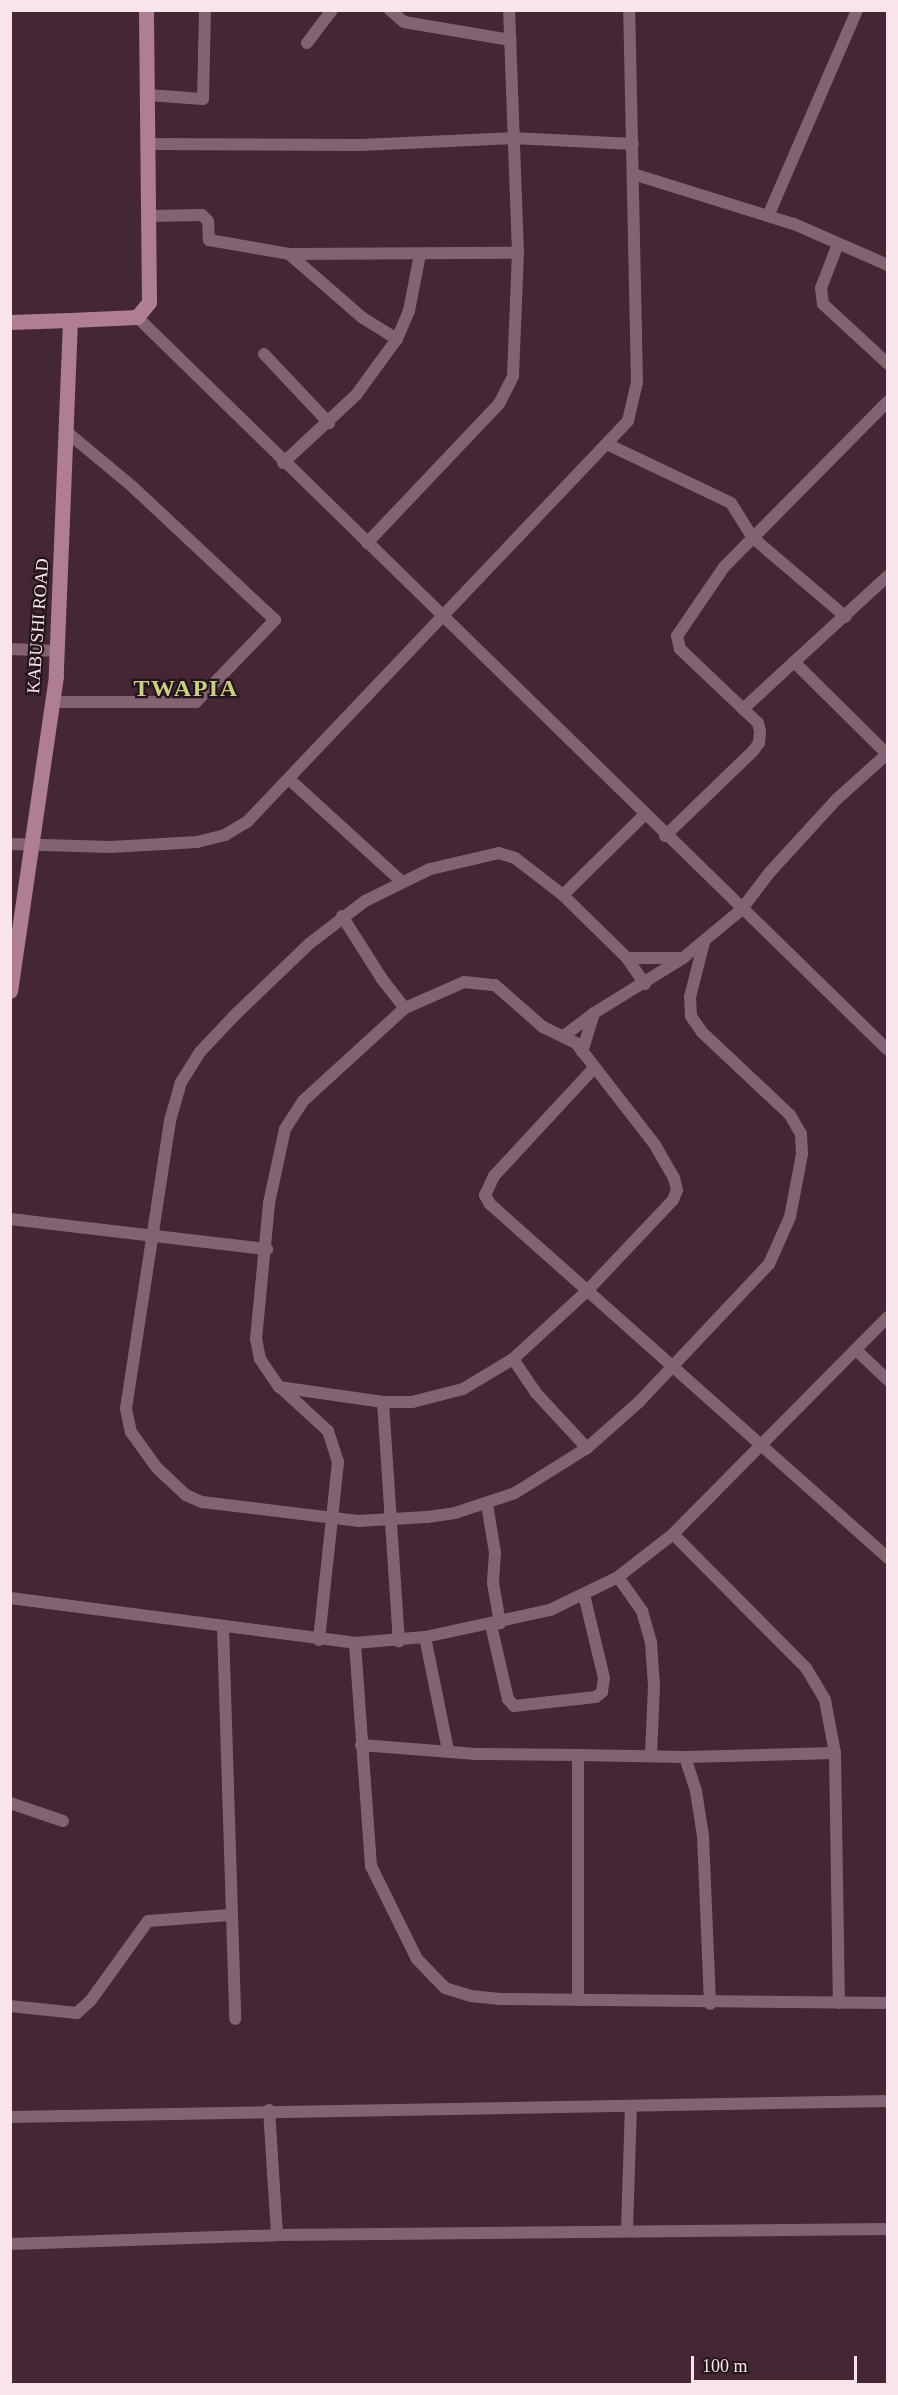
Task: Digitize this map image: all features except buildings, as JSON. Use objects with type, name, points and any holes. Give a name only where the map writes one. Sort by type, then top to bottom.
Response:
[{"type":"main road","points":[[10,322],[137,317],[149,302],[150,216],[146,10]]},
{"type":"main road","name":"KABUSHI ROAD","points":[[10,992],[53,702],[68,433],[70,321]]},
{"type":"street","points":[[148,95],[203,99],[205,10]]},
{"type":"street","points":[[307,43],[332,10]]},
{"type":"street","points":[[390,10],[404,22],[510,40]]},
{"type":"street","points":[[367,543],[499,404],[513,376],[516,355],[518,253],[509,10]]},
{"type":"street","points":[[10,844],[111,847],[197,842],[225,835],[247,822],[290,780],[609,445],[628,421],[637,383],[629,10]]},
{"type":"street","points":[[768,216],[857,10]]},
{"type":"street","points":[[149,144],[361,145],[513,138],[633,144]]},
{"type":"street","points":[[633,174],[768,216],[888,265]]},
{"type":"street","points":[[150,216],[202,215],[208,220],[209,240],[289,254],[518,253]]},
{"type":"street","points":[[838,243],[821,288],[823,304],[888,364]]},
{"type":"street","points":[[289,254],[363,318],[397,339]]},
{"type":"street","points":[[283,463],[329,423],[372,376],[397,339],[409,311],[420,254]]},
{"type":"street","points":[[137,317],[283,463],[446,616],[665,836],[888,1050]]},
{"type":"street","points":[[264,354],[329,423]]},
{"type":"street","points":[[665,836],[723,783],[759,743],[758,723],[676,642],[695,604],[752,537],[888,401]]},
{"type":"street","points":[[53,702],[196,702],[275,620],[133,487],[68,433]]},
{"type":"street","points":[[609,445],[731,503],[752,537],[846,617]]},
{"type":"street","points":[[743,709],[846,617],[888,576]]},
{"type":"street","points":[[10,649],[57,651]]},
{"type":"street","points":[[565,1035],[594,1012],[645,984],[683,958],[741,910],[770,872],[837,799],[887,754],[794,662]]},
{"type":"street","points":[[290,780],[402,882]]},
{"type":"street","points":[[563,895],[644,815]]},
{"type":"street","points":[[645,984],[627,958],[563,895],[515,858],[499,853],[430,869],[342,916],[200,1052],[181,1082],[170,1121],[126,1409],[135,1440],[157,1468],[193,1499],[332,1519],[393,1521],[487,1504],[515,1493],[587,1448],[675,1366],[769,1264],[790,1216],[801,1154],[801,1134],[790,1115],[702,1032],[691,1016],[690,997],[704,942]]},
{"type":"street","points":[[342,916],[405,1008]]},
{"type":"street","points":[[627,958],[683,958]]},
{"type":"street","points":[[279,1387],[383,1402],[441,1396],[487,1377],[513,1359],[587,1291],[673,1200],[677,1190],[655,1145],[582,1052],[565,1035],[543,1027],[504,990],[485,982],[464,982],[405,1008],[303,1101],[285,1129],[269,1203],[267,1249],[256,1349],[279,1387],[328,1431],[335,1447],[338,1462],[319,1640]]},
{"type":"street","points":[[582,1052],[594,1012]]},
{"type":"street","points":[[594,1068],[494,1176],[485,1195],[496,1211],[675,1366],[888,1558]]},
{"type":"street","points":[[10,1219],[267,1249]]},
{"type":"street","points":[[10,1598],[223,1628],[355,1643],[399,1641],[496,1624],[584,1595],[618,1577],[673,1534],[888,1317]]},
{"type":"street","points":[[856,1350],[888,1380]]},
{"type":"street","points":[[513,1359],[536,1393],[587,1448]]},
{"type":"street","points":[[383,1402],[393,1521],[399,1641]]},
{"type":"street","points":[[487,1504],[495,1553],[493,1583],[496,1624],[508,1698],[514,1706],[596,1697],[602,1692],[604,1678],[584,1595]]},
{"type":"street","points":[[673,1534],[814,1677],[830,1714],[835,1753],[839,2003]]},
{"type":"street","points":[[618,1577],[642,1611],[651,1642],[654,1686],[651,1756]]},
{"type":"street","points":[[223,1628],[230,1915],[235,2019]]},
{"type":"street","points":[[425,1637],[448,1750]]},
{"type":"street","points":[[355,1643],[371,1866],[427,1971],[446,1988],[471,1996],[578,2000],[710,2004],[888,2003]]},
{"type":"street","points":[[361,1745],[448,1750],[476,1754],[685,1757],[835,1753]]},
{"type":"street","points":[[578,1755],[578,2000]]},
{"type":"street","points":[[685,1757],[696,1791],[703,1836],[710,2004]]},
{"type":"street","points":[[10,1803],[63,1821]]},
{"type":"street","points":[[10,2006],[77,2013],[91,2000],[148,1920],[230,1915]]},
{"type":"street","points":[[10,2117],[269,2110],[631,2107],[888,2101]]},
{"type":"street","points":[[627,2231],[631,2107]]},
{"type":"street","points":[[269,2110],[277,2235]]},
{"type":"street","points":[[10,2244],[277,2235],[595,2235],[627,2231],[888,2229]]},
{"type":"district","name":"TWAPIA","points":[[186,689]]}]
